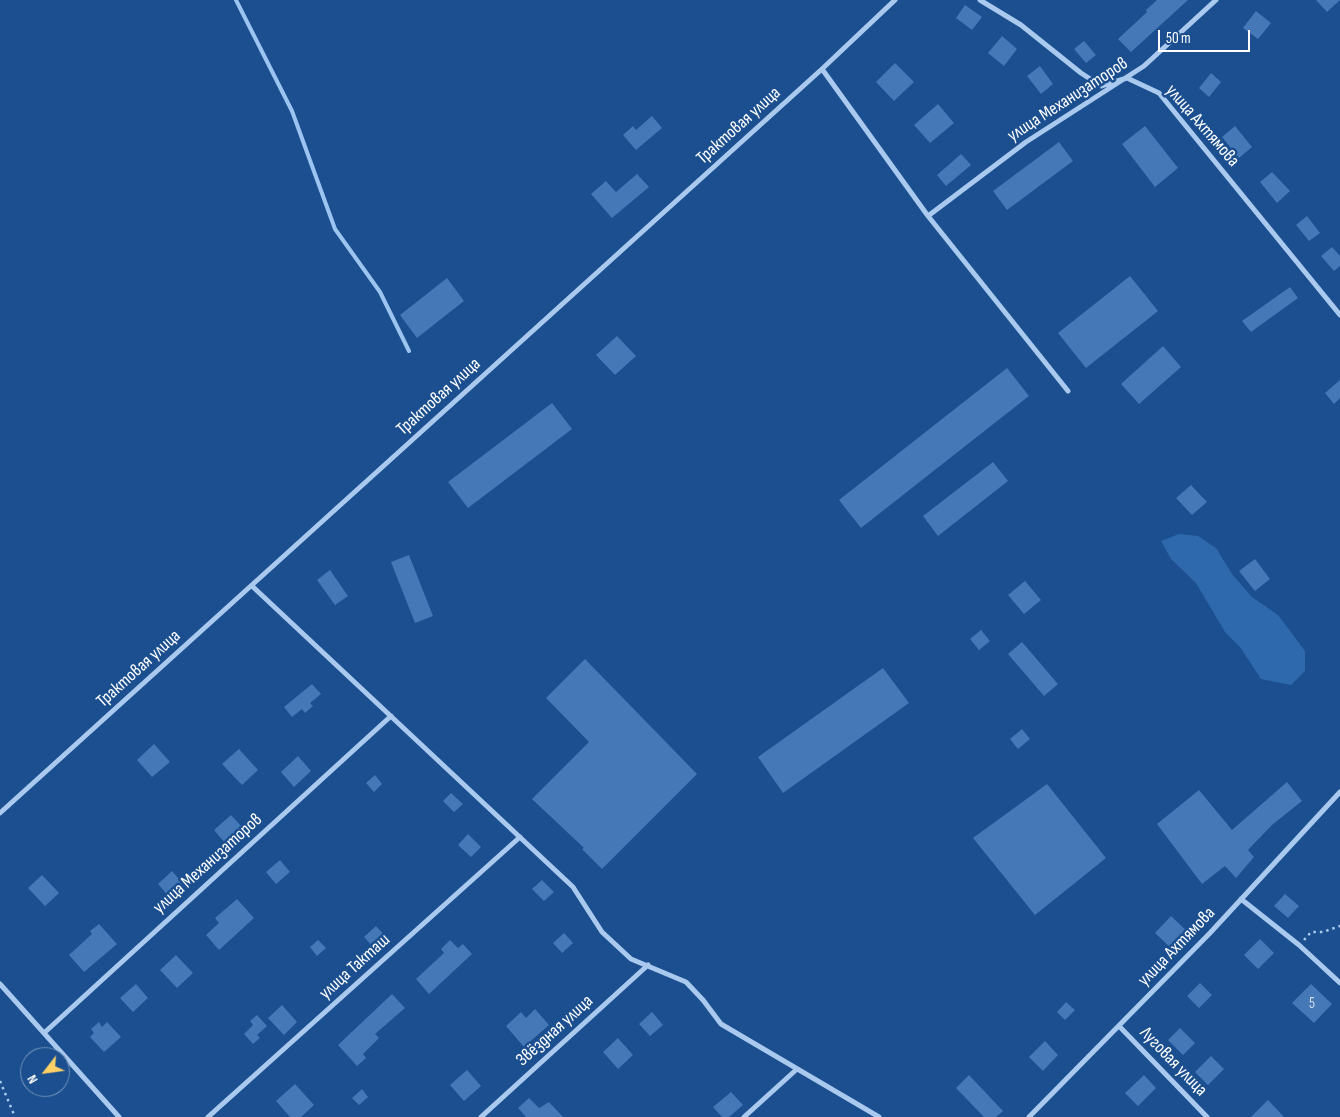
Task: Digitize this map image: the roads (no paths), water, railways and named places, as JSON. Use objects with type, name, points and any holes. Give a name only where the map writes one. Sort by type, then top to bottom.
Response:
[{"type":"street","name":"Трактовая улица","points":[[0,814],[822,69],[895,0]]},
{"type":"street","points":[[980,0],[1021,25],[1081,73],[1101,86],[1127,78]]},
{"type":"street","name":"улица Механизаторов","points":[[928,216],[1026,142],[1144,66],[1216,0]]},
{"type":"street","points":[[822,69],[928,216],[1068,391]]},
{"type":"street","name":"улица Ахтямова","points":[[1127,78],[1159,93],[1340,315]]},
{"type":"street","points":[[252,586],[573,887],[602,932],[631,959],[686,982],[703,1000],[721,1024],[879,1117]]},
{"type":"street","name":"улица Механизаторов","points":[[44,1033],[391,716]]},
{"type":"street","name":"улица Ахтямова","points":[[1029,1117],[1241,899],[1340,792]]},
{"type":"street","name":"улица Такташ","points":[[208,1117],[520,837]]},
{"type":"street","points":[[1241,899],[1299,945],[1340,983]]},
{"type":"street","name":"Звёздная улица","points":[[481,1117],[648,965]]},
{"type":"street","points":[[0,984],[119,1117]]},
{"type":"street","name":"Луговая улица","points":[[1119,1026],[1207,1117]]},
{"type":"street","points":[[744,1117],[798,1069]]},
{"type":"waterway","points":[[236,0],[292,111],[335,229],[380,292],[409,351]]}]
